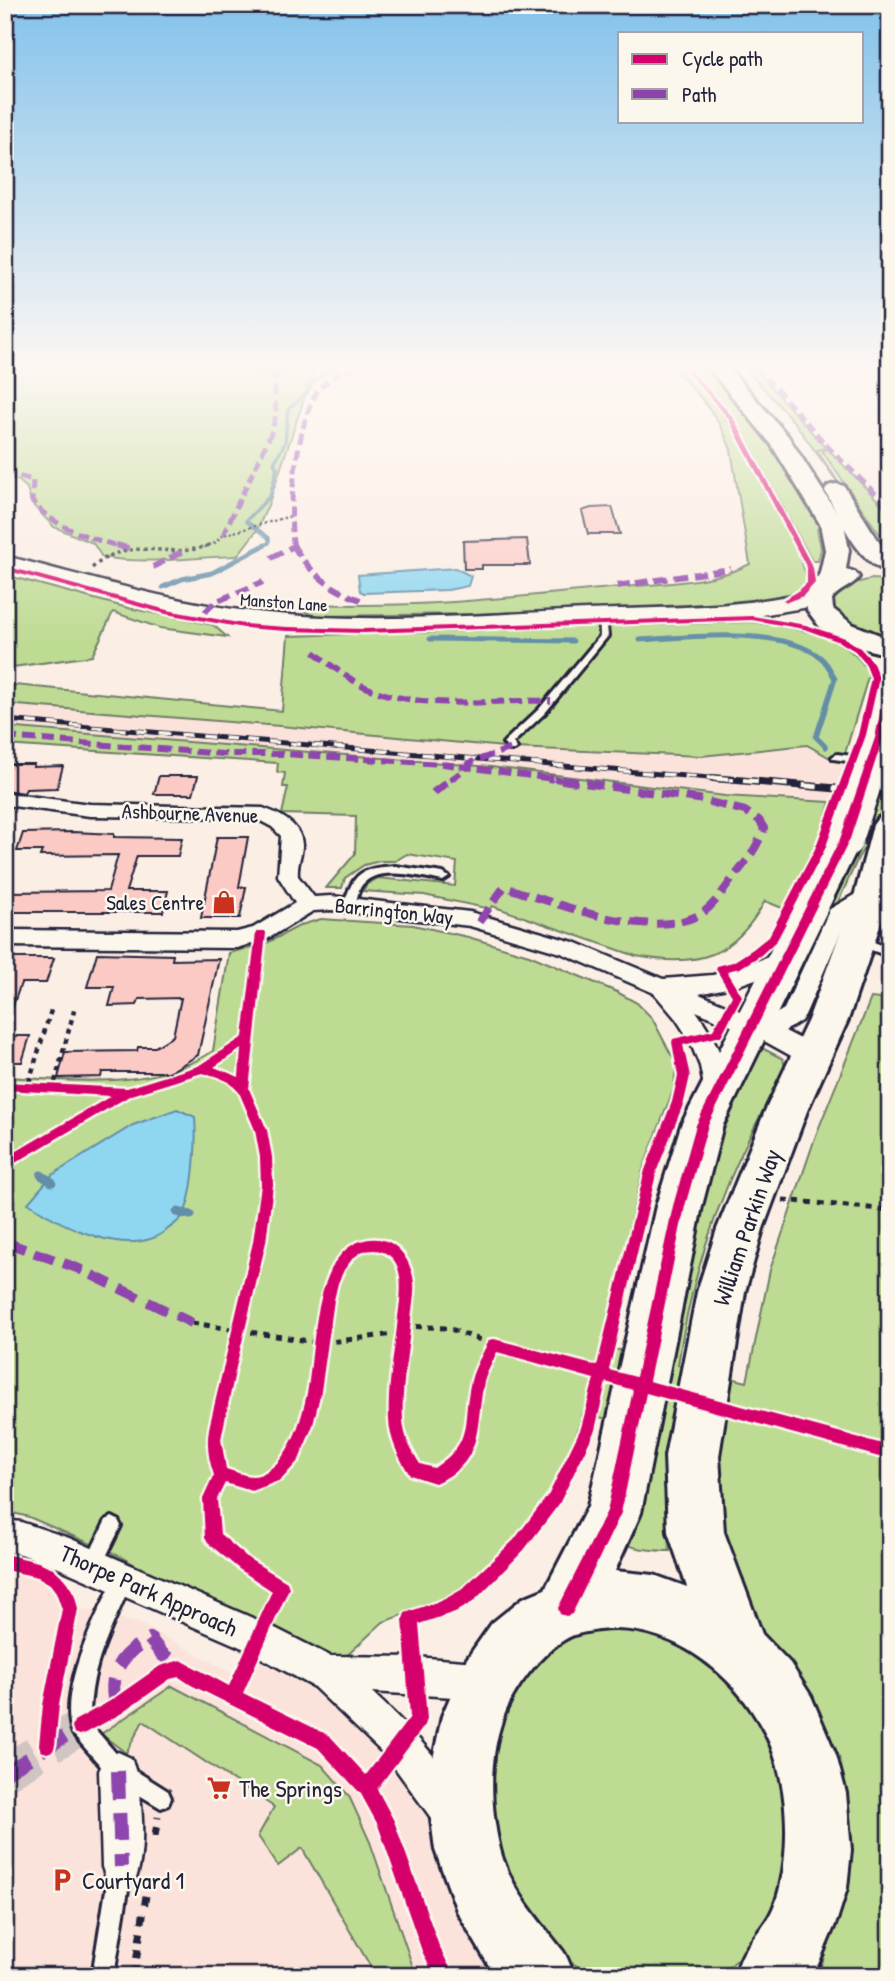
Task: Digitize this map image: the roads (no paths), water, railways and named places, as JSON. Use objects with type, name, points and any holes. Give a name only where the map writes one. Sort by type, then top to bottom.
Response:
[{"type":"highway","points":[[791,458],[832,524],[837,550],[833,573],[818,606],[825,618],[838,629],[878,644],[879,652],[890,671]]},
{"type":"highway","points":[[814,458],[872,550],[890,565]]},
{"type":"highway","points":[[823,591],[858,575],[890,575]]},
{"type":"highway","points":[[566,1608],[614,1513],[679,1206],[702,1125],[716,1095],[758,1028],[784,960],[845,839],[884,751],[890,683]]},
{"type":"highway","name":"William Parkin Way","points":[[738,1648],[696,1532],[692,1456],[721,1292],[740,1229],[786,1111],[812,1056],[873,947],[873,893],[887,836]]},
{"type":"highway","points":[[539,1976],[491,1912],[474,1873],[464,1831],[461,1776],[469,1725],[487,1681],[506,1652],[530,1629],[566,1608],[608,1598],[653,1601],[697,1618],[738,1648],[773,1688],[799,1738],[815,1795],[818,1855],[806,1913],[777,1972]]},
{"type":"street","name":"Manston Lane","points":[[5,562],[205,612],[284,622],[401,624],[725,611],[794,604],[823,591]]},
{"type":"street","name":"Manston Lane","points":[[725,611],[801,619],[838,629]]},
{"type":"street","name":"Ashbourne Avenue","points":[[5,799],[90,810],[256,812],[276,819],[286,829],[292,843],[287,872],[292,884],[309,904]]},
{"type":"street","points":[[758,1028],[793,1015],[838,914],[873,893]]},
{"type":"street","name":"Barrington Way","points":[[5,938],[237,940],[261,933],[309,904],[351,905],[470,919],[569,948],[758,1028]]},
{"type":"street","points":[[655,983],[684,988],[713,984],[784,960]]},
{"type":"street","name":"Barrington Way","points":[[655,983],[677,1002],[694,1025],[716,1074],[716,1095]]},
{"type":"street","points":[[758,1028],[812,1056]]},
{"type":"street","name":"Thorpe Park Approach","points":[[5,1536],[21,1538],[93,1566],[259,1638],[327,1674],[400,1744],[464,1831]]},
{"type":"street","name":"Thorpe Park Approach","points":[[327,1674],[416,1675],[487,1681]]},
{"type":"street","points":[[118,1770],[122,1833],[135,1871]]},
{"type":"lane","points":[[512,748],[508,743],[551,701],[604,635],[602,616]]},
{"type":"lane","points":[[837,757],[884,751]]},
{"type":"lane","points":[[351,905],[355,887],[364,877],[380,872],[404,871],[443,877]]},
{"type":"lane","points":[[93,1566],[112,1526]]},
{"type":"lane","points":[[123,1579],[89,1652],[78,1707],[80,1727],[118,1770],[161,1798]]},
{"type":"lane","points":[[103,1976],[135,1871]]},
{"type":"water","points":[[455,568],[471,576],[468,586],[448,590],[360,591],[358,575]]},
{"type":"water","points":[[177,1109],[195,1117],[194,1166],[184,1214],[168,1229],[153,1238],[135,1242],[117,1241],[97,1237],[59,1222],[28,1203],[52,1175],[133,1125]]},
{"type":"waterway","points":[[265,545],[269,543],[269,538],[246,521],[270,496],[277,468],[274,463],[277,458]]},
{"type":"waterway","points":[[163,587],[182,579],[212,573],[265,545]]},
{"type":"waterway","points":[[261,547],[265,545]]},
{"type":"waterway","points":[[640,640],[708,636],[758,637],[803,647],[820,657],[835,679],[816,737],[826,747]]},
{"type":"waterway","points":[[430,639],[573,641]]},
{"type":"waterway","points":[[41,1175],[52,1182]]},
{"type":"waterway","points":[[177,1212],[191,1215]]},
{"type":"tunnel","points":[[5,1773],[80,1727]]},
{"type":"railway","points":[[5,720],[734,780]]},
{"type":"railway","points":[[713,778],[890,793]]},
{"type":"place","name":"Sales Centre","points":[[224,902]]},
{"type":"place","name":"The Springs","points":[[219,1788]]},
{"type":"place","name":"Courtyard 1","points":[[62,1880]]}]
